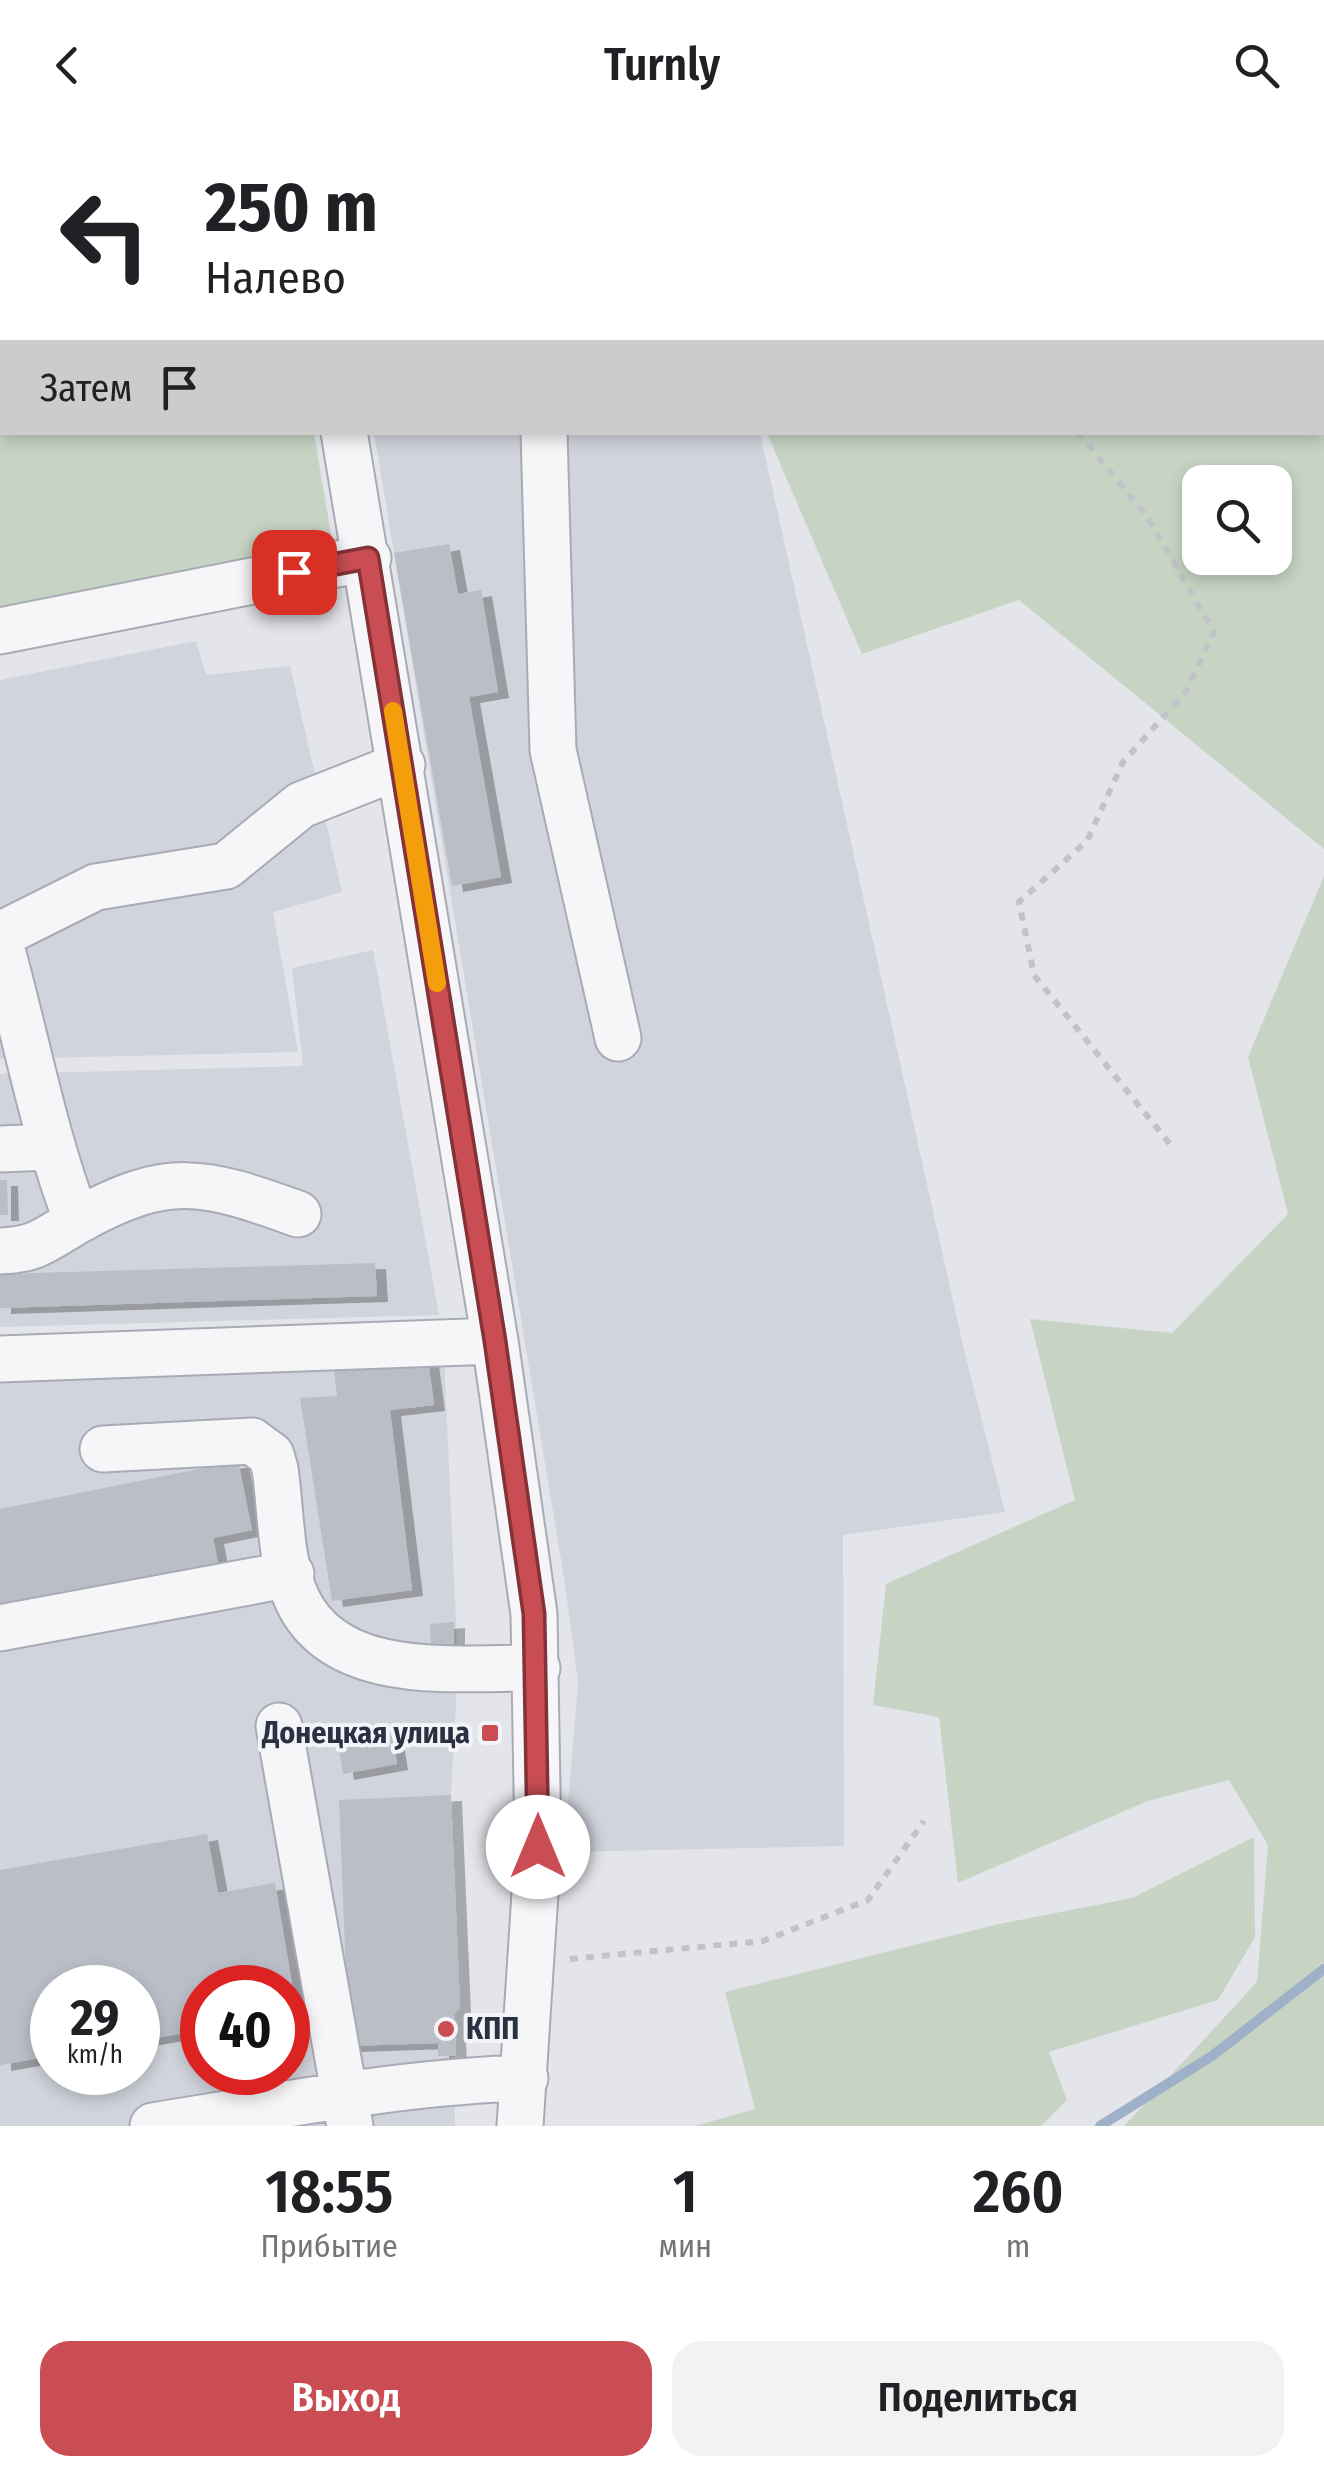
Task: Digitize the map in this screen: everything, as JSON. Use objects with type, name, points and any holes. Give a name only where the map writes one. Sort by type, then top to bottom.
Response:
[{"type":"street","points":[[345,435],[495,1341],[534,1614],[538,1847],[520,2126]]},
{"type":"street","points":[[544,435],[553,750],[618,1038]]},
{"type":"street","points":[[0,630],[368,558]]},
{"type":"street","points":[[0,936],[96,887],[226,866],[302,805],[402,765]]},
{"type":"street","points":[[0,943],[42,1100],[48,1147],[77,1222]]},
{"type":"street","points":[[0,1149],[48,1147]]},
{"type":"street","points":[[0,1251],[30,1250],[140,1190],[194,1185],[240,1193],[298,1214]]},
{"type":"street","points":[[0,1360],[495,1341]]},
{"type":"street","points":[[288,1384],[333,1347]]},
{"type":"street","points":[[103,1449],[236,1440],[264,1447],[276,1469],[296,1597],[308,1618],[334,1644],[370,1659],[416,1666],[536,1668]]},
{"type":"street","points":[[0,1628],[290,1574]]},
{"type":"street","points":[[279,1726],[347,2110]]},
{"type":"street","points":[[153,2126],[347,2110],[458,2080],[525,2078]]},
{"type":"path","points":[[1080,435],[1148,518],[1214,632],[1185,693],[1123,762],[1087,842],[1019,902],[1034,975],[1173,1148]]},
{"type":"path","points":[[532,1962],[763,1941],[868,1900],[924,1821]]},
{"type":"shaded area","points":[[374,435],[760,435],[963,1346],[1005,1512],[843,1535],[844,1846],[564,1852],[578,1682]]},
{"type":"shaded area","points":[[196,641],[206,675],[290,666],[342,892],[273,912],[298,1052],[0,1059],[0,680]]},
{"type":"shaded area","points":[[373,950],[439,1315],[0,1327],[0,1074],[303,1066],[292,968]]},
{"type":"shaded area","points":[[443,1334],[458,1667],[451,1795],[460,2007],[454,2016],[455,2126],[0,2126],[0,1347]]},
{"type":"green space","points":[[0,435],[314,435],[334,552],[0,616]]},
{"type":"green space","points":[[768,435],[1324,435],[1324,849],[1019,600],[862,654]]},
{"type":"green space","points":[[1324,876],[1324,2126],[1124,2126],[1257,1982],[1268,1845],[1229,1780],[1148,1801],[958,1883],[939,1717],[873,1705],[886,1584],[1075,1500],[1030,1319],[1172,1333],[1288,1214],[1248,1057]]},
{"type":"green space","points":[[1254,1837],[1255,1937],[1218,2000],[1049,2052],[1067,2100],[1041,2126],[695,2126],[755,2109],[725,1992],[999,1924],[1132,1898]]},
{"type":"building","points":[[449,544],[458,594],[481,590],[498,692],[469,697],[501,877],[452,886],[394,553]]},
{"type":"building","points":[[0,1180],[7,1180],[8,1215],[0,1215]]},
{"type":"building","points":[[375,1263],[377,1296],[0,1308],[0,1274]]},
{"type":"building","points":[[428,1360],[434,1405],[390,1410],[412,1590],[332,1601],[300,1398],[337,1396],[334,1369]]},
{"type":"building","points":[[238,1461],[252,1530],[213,1538],[218,1564],[0,1608],[0,1509]]},
{"type":"building","points":[[454,1622],[454,1648],[431,1649],[430,1624]]},
{"type":"building","points":[[391,1727],[397,1764],[343,1774],[337,1737]]},
{"type":"building","points":[[451,1795],[460,2007],[454,2015],[456,2056],[438,2056],[438,2043],[349,2046],[339,1800]]},
{"type":"building","points":[[207,1834],[218,1893],[275,1883],[289,1965],[180,1965],[180,2034],[160,2037],[160,1965],[30,1965],[30,2060],[0,2065],[0,1870]]},
{"type":"waterway","points":[[1100,2126],[1212,2056],[1324,1969]]},
{"type":"slow traffic","points":[[393,711],[437,983]]},
{"type":"place","name":"Донецкая улица","points":[[490,1733]]},
{"type":"place","name":"КПП","points":[[446,2029]]},
{"type":"route","points":[[294,572],[368,558],[495,1341],[534,1614],[538,1847]]}]
